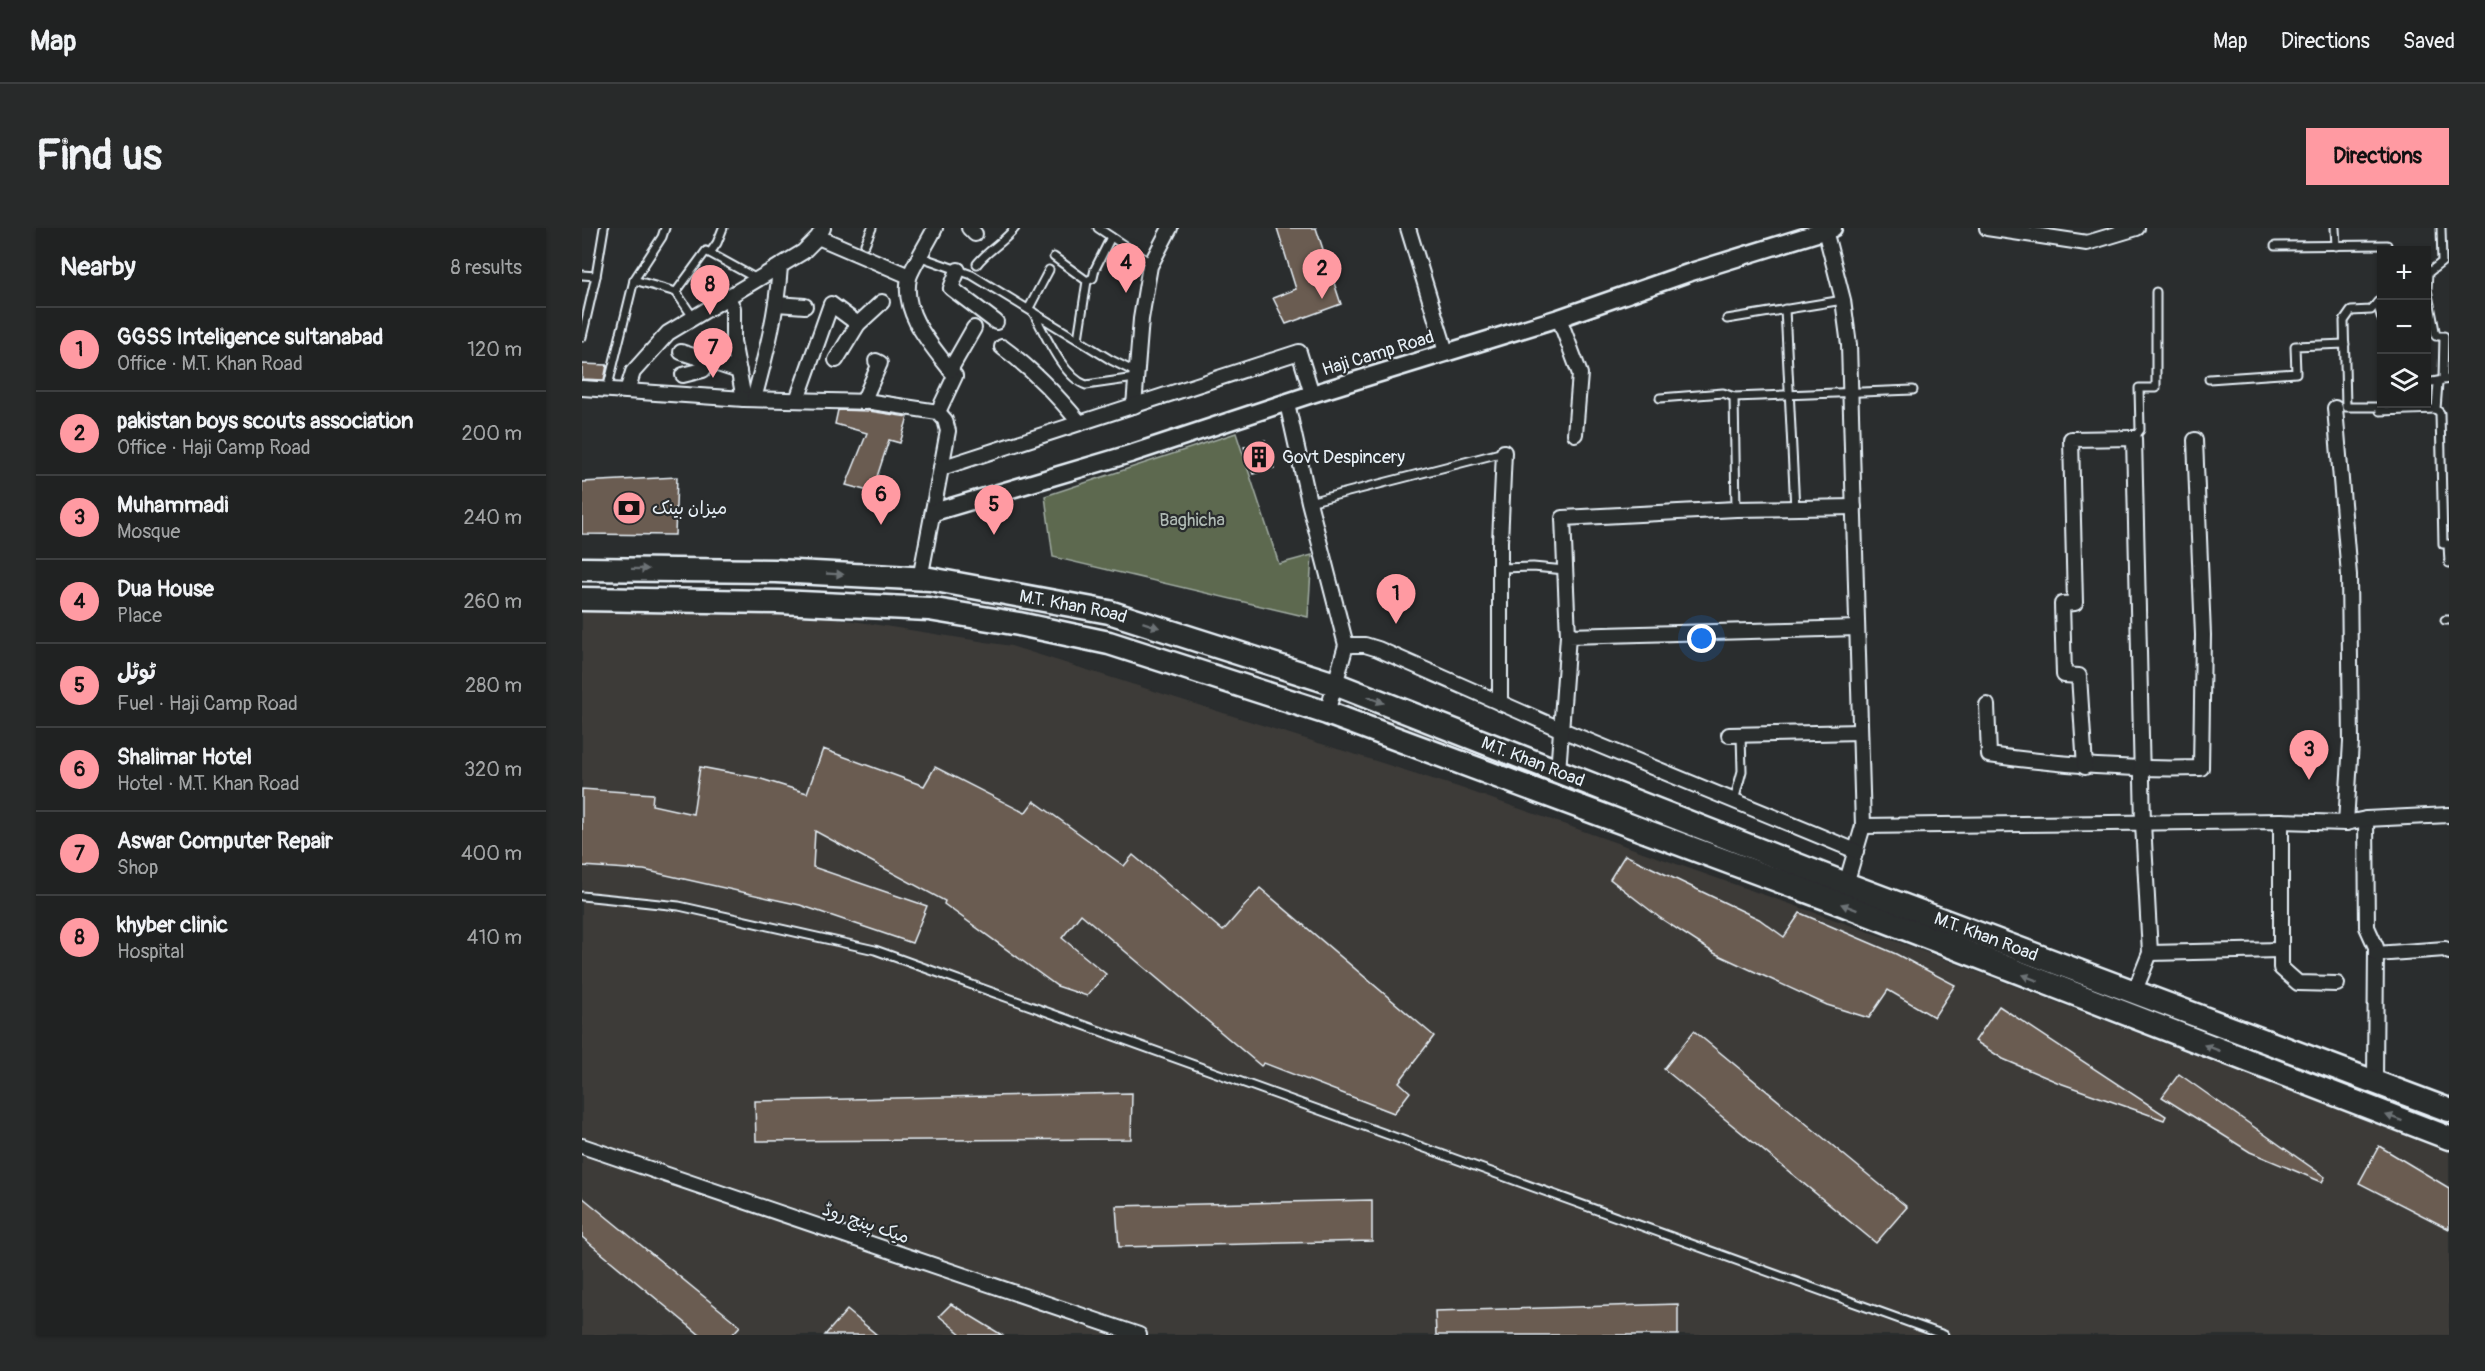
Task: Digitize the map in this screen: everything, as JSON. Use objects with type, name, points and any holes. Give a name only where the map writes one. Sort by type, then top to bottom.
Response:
[{"type":"highway","name":"M.T. Khan Road","points":[[582,568],[776,571],[920,579],[1021,594],[1109,612],[1335,684],[1846,884],[2449,1110]]},
{"type":"highway","name":"M.T. Khan Road","points":[[582,599],[779,602],[929,609],[1019,624],[1108,643],[1327,713],[1839,903],[2449,1138]]},
{"type":"street","points":[[935,228],[909,276],[909,301],[919,326],[955,376],[938,412]]},
{"type":"street","points":[[1134,406],[1141,319],[1152,264],[1170,228]]},
{"type":"street","points":[[1408,228],[1446,352]]},
{"type":"street","points":[[1987,228],[2087,243],[2137,228]]},
{"type":"street","points":[[1829,229],[1849,345],[1863,826],[1846,884]]},
{"type":"street","name":"Haji Camp Road","points":[[933,512],[1133,453],[1312,394],[1559,318],[1691,272],[1829,229]]},
{"type":"street","points":[[627,391],[633,372],[653,347],[668,333],[803,252],[821,233],[909,276]]},
{"type":"street","points":[[749,399],[777,304],[780,266]]},
{"type":"street","points":[[958,270],[951,288],[996,322]]},
{"type":"street","points":[[727,296],[733,308],[733,340],[739,371],[749,399]]},
{"type":"street","points":[[836,360],[858,324],[882,302]]},
{"type":"street","points":[[777,304],[805,306]]},
{"type":"street","points":[[797,400],[831,304],[858,324]]},
{"type":"street","points":[[1559,318],[1580,374],[1575,434]]},
{"type":"street","points":[[950,370],[974,328]]},
{"type":"street","points":[[1002,347],[1021,361],[1080,423]]},
{"type":"street","points":[[681,352],[739,371]]},
{"type":"street","points":[[941,468],[1299,352],[1312,394]]},
{"type":"street","points":[[683,375],[703,370],[709,361]]},
{"type":"street","points":[[863,402],[880,363],[876,361]]},
{"type":"street","points":[[582,388],[749,399],[863,402],[938,412],[945,420],[948,432],[920,579]]},
{"type":"street","points":[[1287,403],[1309,502],[1346,645],[1327,713]]},
{"type":"street","points":[[2335,408],[2349,575],[2350,742],[2346,823]]},
{"type":"street","points":[[2085,767],[2079,676],[2064,675],[2062,604],[2074,603],[2071,438],[2134,438],[2143,823],[2150,953],[2134,993]]},
{"type":"street","points":[[1987,705],[1989,755],[2085,767],[2142,770],[2201,768],[2203,635],[2195,440]]},
{"type":"street","points":[[1500,703],[1500,568],[1504,452]]},
{"type":"street","points":[[1558,772],[1568,636],[1563,518],[1854,507]]},
{"type":"street","points":[[1568,636],[1857,628]]},
{"type":"street","points":[[1346,645],[1365,645],[1378,649],[1562,730],[1856,851]]},
{"type":"street","points":[[1735,735],[1860,732]]},
{"type":"street","points":[[1863,826],[2281,821],[2346,823],[2367,819],[2449,815]]},
{"type":"street","points":[[2367,819],[2367,927],[2376,947],[2374,1082]]},
{"type":"street","points":[[2281,821],[2281,968],[2298,982],[2337,984]]},
{"type":"street","points":[[2376,954],[2445,949],[2449,952]]},
{"type":"street","points":[[2150,953],[2280,950]]},
{"type":"street","name":"میک ہینچ روڈ","points":[[582,1146],[1139,1335]]},
{"type":"lane","points":[[582,337],[604,228]]},
{"type":"lane","points":[[607,390],[634,280],[662,237],[665,228]]},
{"type":"lane","points":[[710,253],[723,228]]},
{"type":"lane","points":[[865,244],[872,228]]},
{"type":"lane","points":[[976,264],[984,254],[1002,242],[1014,228]]},
{"type":"lane","points":[[1098,228],[1152,264]]},
{"type":"lane","points":[[2335,228],[2336,246]]},
{"type":"lane","points":[[2431,270],[2442,262],[2441,228]]},
{"type":"lane","points":[[1078,339],[1088,281],[1093,278],[1095,268],[1111,237]]},
{"type":"lane","points":[[2275,246],[2387,245]]},
{"type":"lane","points":[[676,292],[706,251],[757,279]]},
{"type":"lane","points":[[921,257],[972,275],[1135,375]]},
{"type":"lane","points":[[1054,257],[1088,281]]},
{"type":"lane","points":[[1030,309],[1049,270]]},
{"type":"lane","points":[[582,275],[596,276]]},
{"type":"lane","points":[[634,280],[676,292],[693,317]]},
{"type":"lane","points":[[2134,438],[2140,430],[2139,388],[2156,388],[2156,292]]},
{"type":"lane","points":[[1727,319],[1843,300]]},
{"type":"lane","points":[[2377,302],[2371,310],[2351,311],[2344,321],[2346,407],[2381,407],[2380,411],[2436,409],[2440,413],[2443,544],[2448,544],[2449,563]]},
{"type":"lane","points":[[1030,309],[1057,355],[1073,378],[1080,383],[1086,385],[1135,375]]},
{"type":"lane","points":[[1785,309],[1795,509]]},
{"type":"lane","points":[[2431,322],[2436,336],[2447,336],[2443,380],[2436,409]]},
{"type":"lane","points":[[2209,379],[2296,373],[2295,346],[2345,344]]},
{"type":"lane","points":[[1660,398],[1723,393],[1734,397],[1913,390]]},
{"type":"lane","points":[[1734,397],[1736,510]]},
{"type":"lane","points":[[1309,502],[1504,452]]},
{"type":"lane","points":[[1500,568],[1533,567],[1565,570]]},
{"type":"lane","points":[[1734,801],[1742,771],[1735,735]]},
{"type":"lane","points":[[582,897],[679,906],[875,950],[1944,1335]]},
{"type":"shaded area","points":[[582,598],[714,599],[1011,646],[1458,787],[1912,947],[2449,1152],[2449,1335],[582,1335]]},
{"type":"green space","name":"Baghicha","points":[[1236,433],[1279,564],[1312,555],[1308,617],[1053,557],[1045,496]]},
{"type":"building","points":[[1277,228],[1316,228],[1341,304],[1286,324],[1273,298],[1296,289]]},
{"type":"building","points":[[582,364],[607,365],[604,380],[582,379]]},
{"type":"building","points":[[838,410],[869,411],[908,417],[900,443],[889,440],[872,492],[846,485],[867,433],[835,424]]},
{"type":"building","name":"Govt Despincery","points":[[1265,440],[1274,468],[1253,474],[1244,447]]},
{"type":"building","name":"میزان بینک","points":[[677,477],[675,535],[582,534],[582,482]]},
{"type":"building","points":[[823,749],[924,786],[935,767],[1025,813],[1034,801],[1124,866],[1133,855],[1223,931],[1260,888],[1434,1036],[1399,1082],[1410,1092],[1394,1113],[1264,1063],[1261,1066],[1081,914],[1062,938],[1106,974],[1087,996],[1057,986],[944,904],[945,901],[815,831],[813,867],[927,906],[912,943],[800,905],[644,870],[582,866],[582,789],[653,794],[652,805],[693,814],[700,767],[758,778],[807,793]]},
{"type":"building","points":[[1625,855],[1759,919],[1784,937],[1800,913],[1896,954],[1955,985],[1934,1017],[1888,990],[1869,1018],[1827,1005],[1714,953],[1660,918],[1610,879]]},
{"type":"building","points":[[1999,1006],[2166,1116],[2164,1120],[2057,1082],[2003,1059],[1975,1041]]},
{"type":"building","points":[[1694,1031],[1907,1207],[1876,1243],[1664,1069]]},
{"type":"building","points":[[2179,1074],[2325,1177],[2322,1182],[2250,1152],[2162,1097]]},
{"type":"building","points":[[1132,1093],[1131,1139],[756,1141],[755,1101]]},
{"type":"building","points":[[2379,1146],[2449,1188],[2449,1229],[2359,1183]]},
{"type":"building","points":[[582,1197],[740,1326],[732,1335],[700,1335],[582,1237]]},
{"type":"building","points":[[1372,1200],[1372,1241],[1119,1247],[1116,1206]]},
{"type":"building","points":[[951,1304],[1002,1335],[962,1335],[939,1316]]},
{"type":"building","points":[[1678,1304],[1678,1335],[1436,1335],[1435,1311]]},
{"type":"building","points":[[847,1310],[877,1335],[825,1335]]},
{"type":"place","name":"Dua House","points":[[1126,293]]},
{"type":"place","name":"pakistan boys scouts association","points":[[1322,299]]},
{"type":"place","name":"khyber clinic","points":[[710,315]]},
{"type":"place","name":"Aswar Computer Repair","points":[[713,378]]},
{"type":"place","name":"Govt Despincery","points":[[1259,457]]},
{"type":"place","name":"میزان بینک","points":[[629,508]]},
{"type":"place","name":"Shalimar Hotel","points":[[881,525]]},
{"type":"place","name":"ٹوٹل","points":[[994,535]]},
{"type":"place","name":"GGSS Inteligence sultanabad","points":[[1396,624]]},
{"type":"place","name":"Muhammadi","points":[[2309,780]]}]
